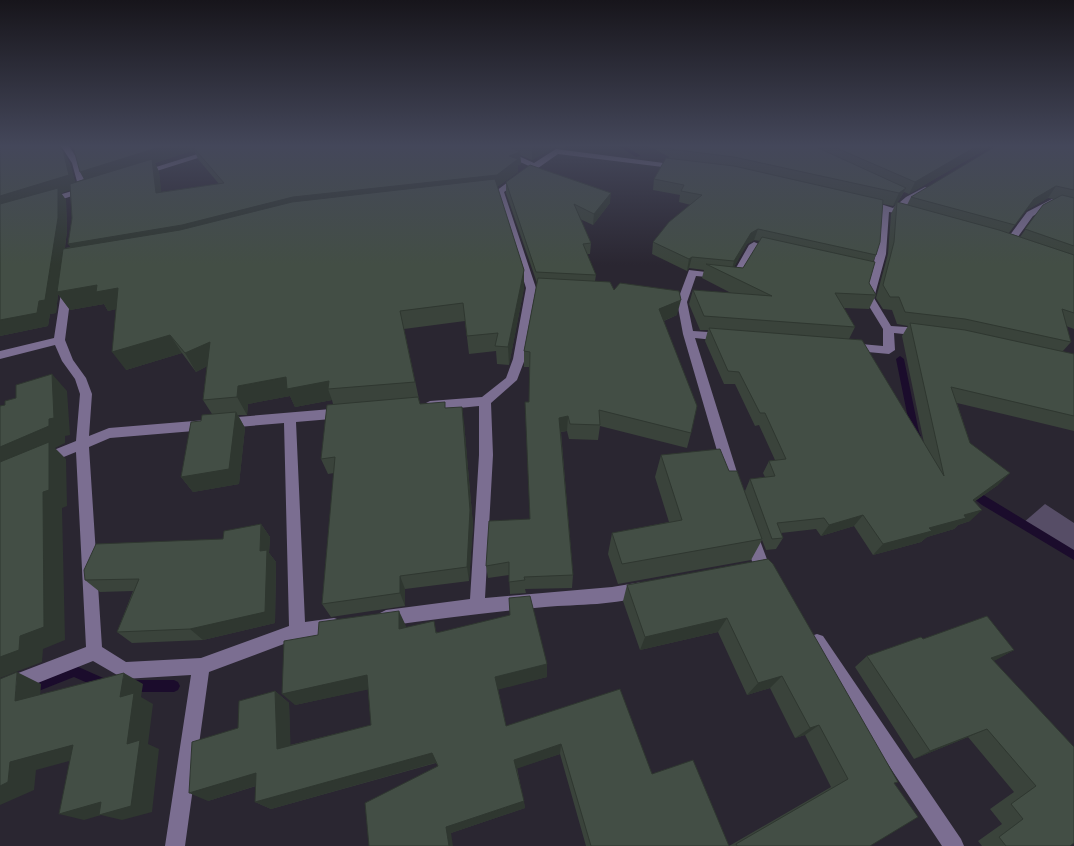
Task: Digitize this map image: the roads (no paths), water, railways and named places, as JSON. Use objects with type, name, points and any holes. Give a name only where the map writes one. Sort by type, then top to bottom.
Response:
[{"type":"street","points":[[36,205],[72,198],[88,189],[86,185]]},
{"type":"street","points":[[415,407],[485,401],[511,380],[519,359],[536,288],[496,192],[506,185]]},
{"type":"street","points":[[841,346],[889,350],[888,329],[870,298],[870,272],[881,254],[882,224],[890,209],[905,197],[933,185]]},
{"type":"street","points":[[855,200],[913,216]]},
{"type":"street","points":[[1010,243],[1030,214],[1052,202],[1074,208]]},
{"type":"street","points":[[738,496],[677,301],[692,272],[735,278],[754,245],[781,253]]},
{"type":"street","points":[[69,272],[59,340],[68,361],[80,378],[86,394],[82,445],[94,652]]},
{"type":"street","points":[[888,329],[938,334]]},
{"type":"street","points":[[688,334],[736,338]]},
{"type":"street","points":[[0,355],[59,340]]},
{"type":"street","points":[[477,606],[486,455],[485,401]]},
{"type":"street","points":[[36,464],[109,433],[357,412]]},
{"type":"street","points":[[290,417],[296,631]]},
{"type":"street","points":[[747,522],[762,566],[778,585]]},
{"type":"street","points":[[743,570],[762,566]]},
{"type":"street","points":[[372,620],[477,606],[612,594],[659,586]]},
{"type":"street","points":[[94,652],[124,671],[201,666],[296,631],[354,623]]},
{"type":"street","points":[[806,626],[954,846]]},
{"type":"street","points":[[0,689],[94,652]]},
{"type":"street","points":[[175,846],[201,666]]},
{"type":"waterway","points":[[900,359],[917,436]]},
{"type":"waterway","points":[[972,492],[985,502],[1074,555]]},
{"type":"waterway","points":[[31,688],[74,671],[106,685]]},
{"type":"waterway","points":[[132,686],[174,686]]}]
